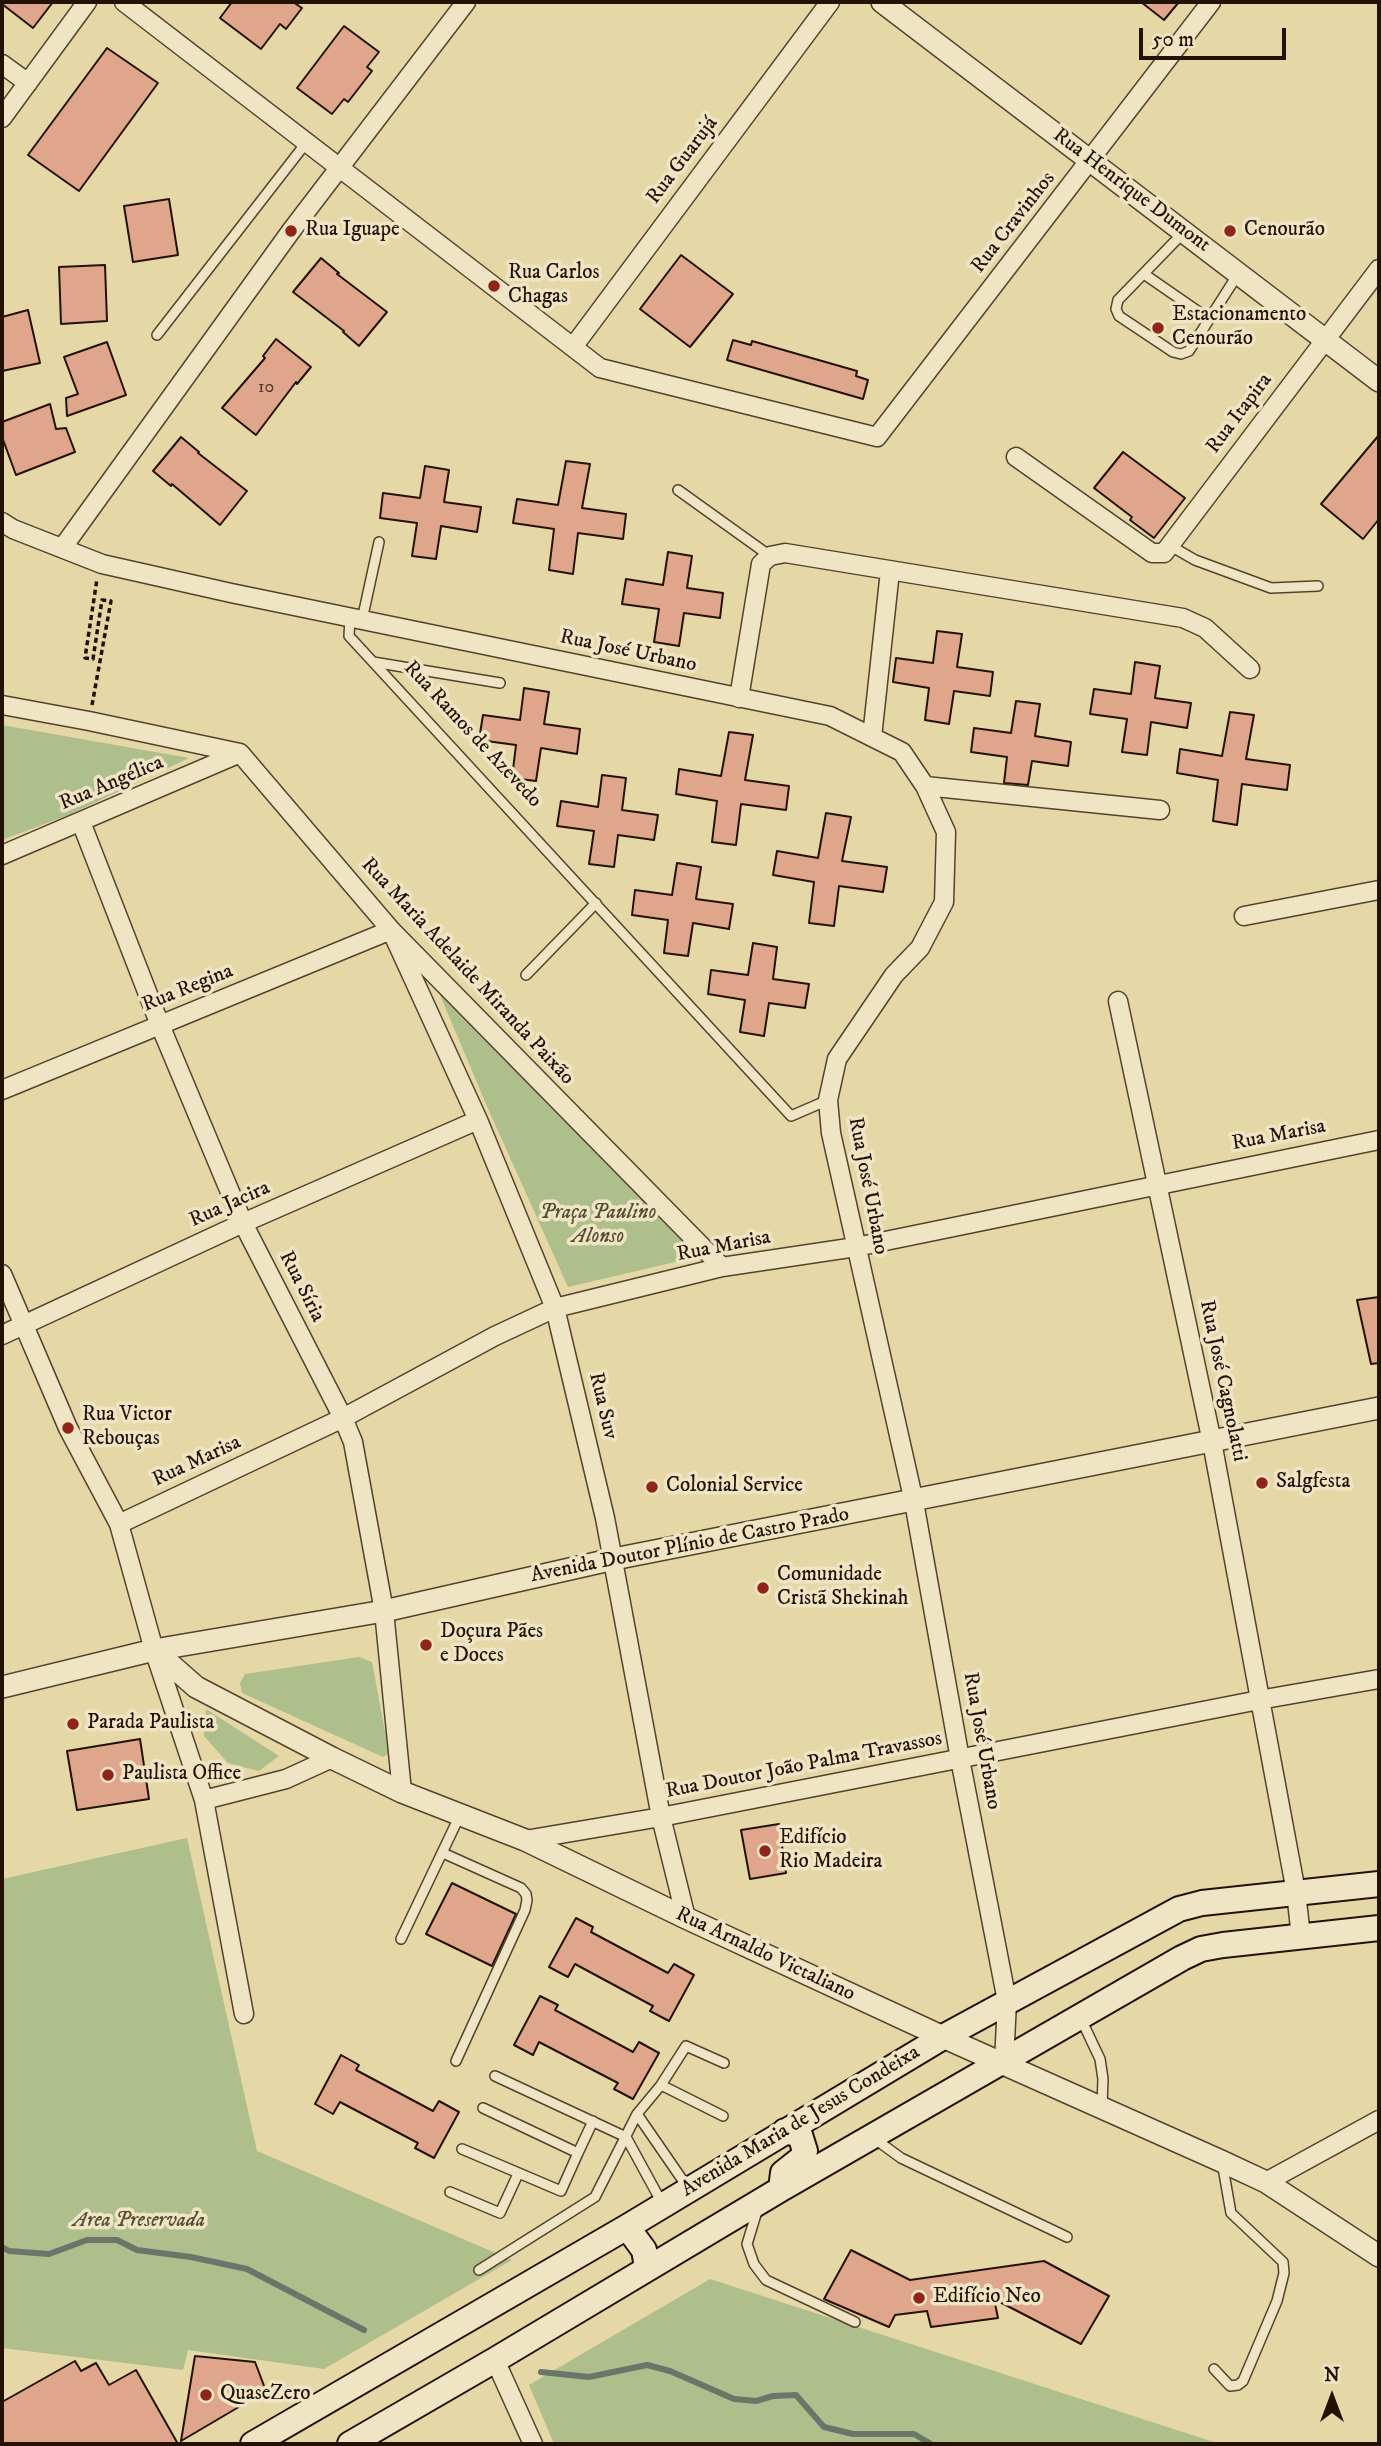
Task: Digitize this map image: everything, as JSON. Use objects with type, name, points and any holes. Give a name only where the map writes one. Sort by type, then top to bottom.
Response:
[{"type":"main road","name":"Avenida Maria de Jesus Condeixa","points":[[253,2444],[627,2227],[943,2037],[1179,1909],[1202,1903],[1379,1884]]},
{"type":"main road","points":[[350,2444],[781,2189],[1201,1949],[1379,1928]]},
{"type":"main road","points":[[781,2189],[783,2173],[802,2158],[805,2151],[800,2135],[785,2131]]},
{"type":"main road","points":[[627,2227],[644,2250],[648,2267]]},
{"type":"street","points":[[2,118],[87,2]]},
{"type":"street","points":[[124,2],[573,347]]},
{"type":"street","points":[[63,547],[338,168],[467,2]]},
{"type":"street","name":"Rua Guarujá","points":[[573,347],[830,2]]},
{"type":"street","name":"Rua Henrique Dumont","points":[[882,2],[1379,381]]},
{"type":"street","name":"Rua Cravinhos","points":[[573,347],[600,368],[877,437],[1211,2]]},
{"type":"street","points":[[2,64],[27,83]]},
{"type":"street","name":"Rua Itapira","points":[[1166,549],[1379,269]]},
{"type":"street","points":[[1016,457],[1152,553],[1166,549]]},
{"type":"street","points":[[2,522],[13,529],[102,564],[356,619]]},
{"type":"street","points":[[739,698],[761,564],[770,556],[785,553],[1183,618],[1205,628],[1250,669]]},
{"type":"street","points":[[872,737],[890,571]]},
{"type":"street","name":"Rua José Urbano","points":[[356,619],[830,716],[902,752],[925,786],[946,832],[944,902],[920,948],[894,975],[837,1059],[828,1100],[831,1133],[914,1502],[1007,2001],[1004,2063]]},
{"type":"street","points":[[2,705],[240,753]]},
{"type":"street","name":"Rua Angélica","points":[[2,855],[240,753]]},
{"type":"street","name":"Rua Maria Adelaide Miranda Paixão","points":[[240,753],[391,930],[722,1268]]},
{"type":"street","points":[[925,786],[1160,810]]},
{"type":"street","name":"Rua Síria","points":[[81,822],[160,1025],[243,1223],[353,1442],[384,1611],[402,1792]]},
{"type":"street","points":[[1244,916],[1379,890]]},
{"type":"street","name":"Rua Regina","points":[[2,1090],[391,930]]},
{"type":"street","name":"Rua Suv","points":[[391,930],[478,1120],[555,1308],[614,1559],[662,1817],[686,1918]]},
{"type":"street","name":"Rua José Cagnolatti","points":[[1118,1001],[1212,1442],[1296,1892],[1301,1937]]},
{"type":"street","name":"Rua Jacira","points":[[2,1335],[243,1223],[478,1120]]},
{"type":"street","name":"Rua Marisa","points":[[119,1524],[343,1419],[495,1336],[555,1308],[722,1268],[856,1247],[1379,1140]]},
{"type":"street","points":[[2,1274],[68,1428],[119,1524],[155,1650],[204,1800],[244,2014]]},
{"type":"street","name":"Avenida Doutor Plínio de Castro Prado","points":[[2,1687],[155,1650],[384,1611],[614,1559],[914,1502],[1379,1408]]},
{"type":"street","name":"Rua Arnaldo Victaliano","points":[[155,1650],[196,1687],[331,1758],[402,1792],[525,1840],[943,2037],[1266,2182],[1379,2256]]},
{"type":"street","name":"Rua Doutor João Palma Travassos","points":[[525,1840],[662,1817],[1379,1679]]},
{"type":"street","points":[[204,1800],[286,1779],[331,1758]]},
{"type":"street","points":[[1266,2182],[1379,2120]]},
{"type":"street","points":[[495,2360],[533,2444]]},
{"type":"lane","points":[[157,335],[306,143]]},
{"type":"lane","points":[[1184,232],[1118,300],[1116,309],[1119,316],[1173,352],[1181,354],[1189,351],[1239,273]]},
{"type":"lane","points":[[1144,274],[1209,319]]},
{"type":"lane","points":[[678,490],[770,556]]},
{"type":"lane","points":[[356,619],[379,542]]},
{"type":"lane","points":[[1166,549],[1271,588],[1318,586]]},
{"type":"lane","name":"Rua Ramos de Azevedo","points":[[356,619],[349,636],[791,1116],[828,1100]]},
{"type":"lane","points":[[373,662],[500,683]]},
{"type":"lane","points":[[526,975],[596,903]]},
{"type":"lane","points":[[401,1939],[460,1815]]},
{"type":"lane","points":[[443,1853],[521,1888],[527,1900],[525,1910],[456,2061]]},
{"type":"lane","points":[[1081,2017],[1100,2059],[1102,2107]]},
{"type":"lane","points":[[479,2270],[595,2197],[637,2114],[661,2085],[686,2046],[724,2063]]},
{"type":"lane","points":[[495,2076],[626,2137],[663,2205]]},
{"type":"lane","points":[[661,2085],[723,2116]]},
{"type":"lane","points":[[483,2108],[578,2153]]},
{"type":"lane","points":[[637,2114],[689,2189]]},
{"type":"lane","points":[[461,2149],[561,2191],[593,2122]]},
{"type":"lane","points":[[872,2137],[901,2158],[1067,2237]]},
{"type":"lane","points":[[1214,2370],[1230,2386],[1243,2381],[1277,2301],[1284,2273],[1283,2262],[1231,2213],[1221,2161]]},
{"type":"lane","points":[[450,2192],[500,2213],[518,2174]]},
{"type":"lane","points":[[760,2203],[747,2244],[754,2264],[766,2280],[855,2322]]},
{"type":"path","points":[[89,721],[111,601],[102,600],[93,659],[85,657],[95,584],[102,564]]},
{"type":"green space","points":[[2,725],[189,758],[71,814],[2,840]]},
{"type":"green space","name":"Praça Paulino Alonso","points":[[435,983],[701,1256],[568,1287]]},
{"type":"green space","points":[[359,1657],[372,1662],[389,1753],[383,1757],[242,1693],[240,1683],[245,1674]]},
{"type":"green space","points":[[206,1709],[279,1756],[259,1771],[228,1763],[204,1736]]},
{"type":"green space","name":"Area Preservada","points":[[187,1838],[257,2151],[512,2260],[324,2369],[188,2350],[183,2370],[2,2348],[2,1879]]},
{"type":"green space","points":[[710,2279],[1220,2444],[554,2444],[529,2385]]},
{"type":"building","points":[[2,2],[53,2],[33,28]]},
{"type":"building","points":[[232,2],[293,2],[302,8],[286,29],[280,24],[261,49],[220,18]]},
{"type":"building","points":[[1141,2],[1179,2],[1164,20]]},
{"type":"building","points":[[344,26],[379,52],[367,67],[372,71],[348,102],[344,99],[332,114],[297,88]]},
{"type":"building","points":[[107,48],[158,83],[79,191],[28,155]]},
{"type":"building","points":[[169,199],[178,255],[133,262],[124,206]]},
{"type":"building","points":[[681,255],[733,294],[690,347],[640,309]]},
{"type":"building","points":[[321,258],[339,273],[337,274],[387,312],[359,346],[344,331],[293,292]]},
{"type":"building","points":[[105,265],[107,321],[61,324],[59,267]]},
{"type":"building","points":[[28,310],[40,363],[2,371],[2,317]]},
{"type":"building","points":[[276,339],[311,367],[297,384],[296,382],[256,435],[222,408],[265,358],[263,356]]},
{"type":"building","points":[[733,340],[751,345],[752,341],[857,371],[856,376],[868,380],[863,399],[727,360]]},
{"type":"building","points":[[107,342],[126,395],[67,416],[66,398],[78,394],[64,357]]},
{"type":"building","points":[[50,404],[56,429],[66,428],[75,452],[16,475],[2,437],[2,422]]},
{"type":"building","points":[[1379,435],[1379,519],[1363,539],[1321,504]]},
{"type":"building","points":[[181,437],[247,491],[220,525],[153,471]]},
{"type":"building","points":[[1123,452],[1185,498],[1154,538],[1094,488]]},
{"type":"building","points":[[566,461],[590,464],[582,508],[626,514],[623,539],[578,533],[573,574],[549,570],[554,529],[513,523],[517,499],[558,505]]},
{"type":"building","points":[[425,466],[449,470],[444,502],[481,507],[477,532],[441,526],[436,559],[412,556],[417,523],[380,518],[383,493],[420,498]]},
{"type":"building","points":[[668,552],[692,556],[687,588],[723,593],[720,618],[684,613],[679,646],[654,642],[659,609],[622,604],[626,579],[663,585]]},
{"type":"building","points":[[937,631],[962,634],[957,667],[993,672],[990,696],[954,691],[949,724],[925,720],[929,688],[893,682],[896,658],[933,663]]},
{"type":"building","points":[[1135,662],[1160,666],[1155,698],[1191,703],[1187,728],[1151,722],[1147,755],[1122,752],[1127,719],[1090,714],[1094,689],[1131,694]]},
{"type":"building","points":[[524,688],[549,692],[544,724],[580,729],[577,754],[541,748],[536,781],[512,778],[516,745],[479,740],[483,715],[520,720]]},
{"type":"building","points":[[1016,701],[1040,704],[1035,736],[1071,742],[1068,766],[1032,761],[1028,785],[1004,783],[1007,757],[971,752],[974,728],[1011,733]]},
{"type":"building","points":[[1230,712],[1254,715],[1246,759],[1290,765],[1287,790],[1242,784],[1237,825],[1213,821],[1218,780],[1177,773],[1180,749],[1222,756]]},
{"type":"building","points":[[729,732],[753,735],[745,780],[789,786],[786,810],[741,804],[736,845],[712,842],[717,801],[676,794],[679,769],[721,776]]},
{"type":"building","points":[[602,775],[626,778],[622,810],[658,815],[654,840],[618,835],[614,867],[589,864],[594,831],[557,826],[561,801],[598,807]]},
{"type":"building","points":[[826,813],[851,817],[842,861],[887,867],[883,892],[839,886],[834,926],[809,923],[814,882],[773,875],[777,851],[818,858]]},
{"type":"building","points":[[677,863],[701,867],[696,899],[733,904],[729,929],[693,923],[688,956],[664,953],[668,920],[632,915],[635,890],[672,895]]},
{"type":"building","points":[[753,943],[777,947],[773,979],[809,984],[805,1008],[769,1003],[764,1036],[740,1032],[745,1000],[708,994],[711,970],[748,975]]},
{"type":"building","points":[[1379,1297],[1379,1363],[1371,1364],[1357,1300]]},
{"type":"building","name":"Paulista Office","points":[[140,1739],[149,1799],[77,1810],[67,1751]]},
{"type":"building","name":"Edifício Rio Madeira","points":[[779,1824],[786,1873],[750,1879],[741,1830]]},
{"type":"building","points":[[452,1883],[516,1914],[492,1966],[426,1934]]},
{"type":"building","points":[[576,1918],[593,1927],[591,1932],[668,1973],[674,1964],[694,1975],[669,2021],[650,2011],[653,2006],[575,1964],[568,1977],[549,1967]]},
{"type":"building","points":[[540,1996],[558,2005],[555,2010],[633,2052],[639,2042],[659,2053],[633,2099],[614,2089],[618,2083],[539,2042],[533,2055],[514,2045]]},
{"type":"building","points":[[341,2055],[359,2065],[356,2070],[433,2111],[439,2101],[459,2112],[434,2158],[415,2148],[418,2143],[340,2102],[333,2114],[315,2104]]},
{"type":"building","name":"Edifício Neo","points":[[851,2250],[910,2280],[1044,2261],[1109,2296],[1081,2344],[994,2299],[998,2318],[931,2327],[927,2311],[895,2315],[889,2327],[824,2299]]},
{"type":"building","points":[[195,2356],[255,2362],[266,2391],[181,2441]]},
{"type":"building","points":[[75,2361],[81,2371],[96,2363],[109,2385],[136,2370],[178,2444],[2,2444],[2,2402]]},
{"type":"waterway","points":[[2,2247],[9,2251],[49,2254],[87,2240],[117,2240],[137,2250],[191,2257],[247,2269],[364,2330]]},
{"type":"waterway","points":[[541,2372],[589,2377],[647,2365],[670,2371],[734,2399],[756,2401],[773,2396],[796,2395],[824,2427],[853,2434],[914,2434],[931,2444]]},
{"type":"place","name":"Rua Iguape","points":[[291,231]]},
{"type":"place","name":"Cenourão","points":[[1230,231]]},
{"type":"place","name":"Rua Carlos Chagas","points":[[494,286]]},
{"type":"place","name":"Estacionamento Cenourão","points":[[1158,328]]},
{"type":"place","name":"Rua Victor Rebouças","points":[[68,1428]]},
{"type":"place","name":"Salgfesta","points":[[1262,1483]]},
{"type":"place","name":"Colonial Service","points":[[652,1487]]},
{"type":"place","name":"Comunidade Cristã Shekinah","points":[[763,1588]]},
{"type":"place","name":"Doçura Pães e Doces","points":[[426,1645]]},
{"type":"place","name":"Parada Paulista","points":[[73,1724]]},
{"type":"place","name":"Paulista Office","points":[[108,1775]]},
{"type":"place","name":"Edifício Rio Madeira","points":[[765,1851]]},
{"type":"place","name":"Edifício Neo","points":[[919,2298]]},
{"type":"place","name":"QuaseZero","points":[[206,2395]]}]
